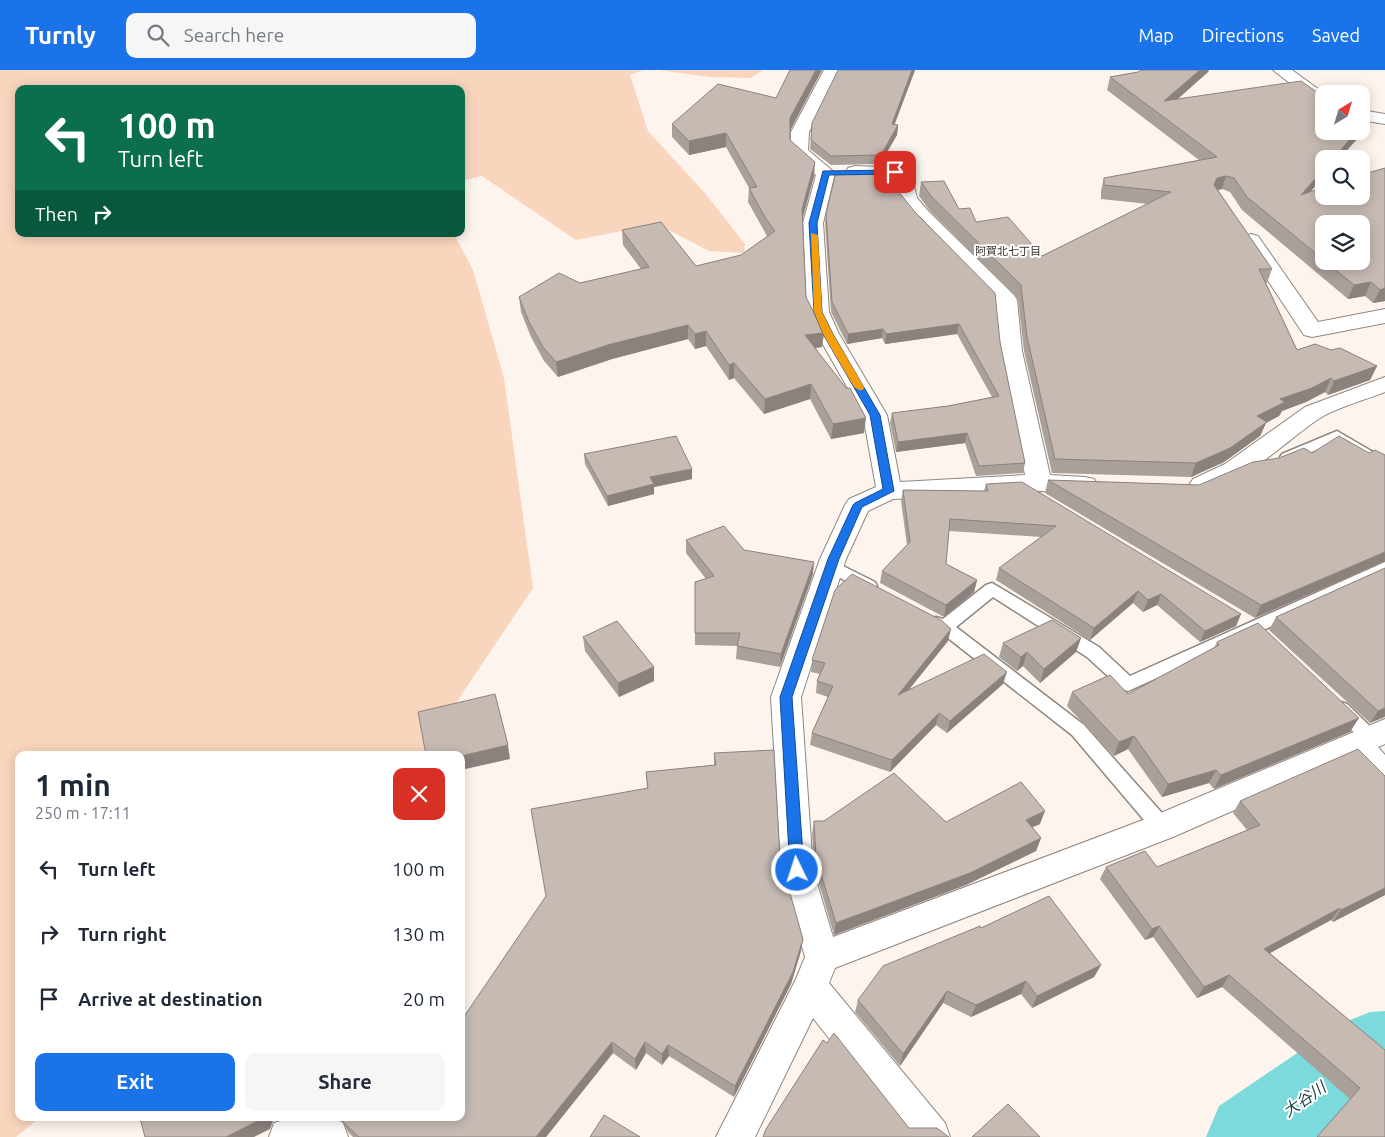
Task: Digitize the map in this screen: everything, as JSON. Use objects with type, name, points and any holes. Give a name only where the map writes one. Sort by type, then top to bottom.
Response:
[{"type":"street","points":[[832,70],[800,132],[798,152],[826,173],[895,172],[904,182],[908,199],[922,216],[1006,300],[1011,351],[1034,489]]},
{"type":"street","points":[[1280,70],[1315,95]]},
{"type":"street","points":[[1370,116],[1385,119]]},
{"type":"street","points":[[826,173],[813,223],[818,312],[828,334],[875,415],[889,491]]},
{"type":"street","points":[[1238,220],[1312,330],[1385,316]]},
{"type":"street","points":[[1184,488],[1194,488],[1234,470],[1313,412],[1385,384]]},
{"type":"street","points":[[931,1137],[816,972],[797,870],[786,697],[831,566],[858,505],[889,491],[1107,486]]},
{"type":"street","points":[[735,1137],[816,972],[1162,827],[1370,737],[1385,775]]},
{"type":"street","points":[[288,1137],[320,1130],[329,1137]]},
{"type":"lane","points":[[1277,462],[1337,436],[1385,465]]},
{"type":"lane","points":[[1234,470],[1260,467]]},
{"type":"lane","points":[[831,566],[884,594]]},
{"type":"lane","points":[[945,627],[992,589],[1093,652],[1128,684],[1385,568]]},
{"type":"lane","points":[[919,613],[945,627],[1078,730],[1162,827]]},
{"type":"lane","points":[[1236,616],[1253,626],[1267,639]]},
{"type":"lane","points":[[1328,698],[1370,737]]},
{"type":"shaded area","points":[[0,70],[643,70],[630,75],[648,131],[704,192],[745,244],[744,253],[709,251],[657,224],[576,240],[482,176],[465,180],[465,85],[15,85],[15,237],[456,237],[473,270],[504,378],[533,588],[424,751],[15,751],[15,1121],[35,1121],[16,1137],[0,1137]]},
{"type":"shaded area","points":[[658,70],[763,70],[750,78],[710,77]]},
{"type":"building","points":[[790,70],[816,70],[790,118],[790,140],[815,162],[802,209],[806,297],[824,333],[805,335],[846,388],[850,388],[866,418],[833,424],[811,384],[765,399],[734,363],[729,365],[706,331],[695,334],[688,325],[611,344],[556,362],[543,347],[529,322],[519,297],[559,273],[580,283],[649,267],[622,230],[661,222],[696,266],[741,255],[775,231],[749,188],[757,187],[726,133],[689,141],[672,124],[718,84],[776,98]]},
{"type":"building","points":[[838,70],[912,70],[892,124],[898,125],[881,155],[831,156],[811,140],[812,123]]},
{"type":"building","points":[[1141,70],[1200,70],[1164,101],[1301,81],[1315,91],[1315,140],[1349,140],[1341,150],[1315,150],[1315,179],[1301,195],[1315,190],[1315,205],[1370,205],[1370,172],[1385,168],[1385,288],[1380,290],[1371,282],[1354,285],[1336,270],[1370,270],[1370,215],[1315,215],[1315,253],[1247,197],[1234,178],[1226,176],[1217,178],[1214,185],[1272,269],[1259,269],[1297,350],[1315,344],[1331,350],[1340,348],[1377,366],[1334,381],[1331,378],[1312,388],[1280,399],[1285,402],[1257,416],[1267,422],[1230,448],[1196,463],[1055,459],[1027,337],[1021,285],[932,197],[921,182],[944,181],[959,209],[970,208],[976,222],[1008,217],[1042,256],[1171,192],[1104,185],[1104,178],[1217,157],[1110,77]]},
{"type":"building","points":[[890,171],[894,175],[898,191],[915,212],[995,293],[1000,342],[1025,463],[979,466],[967,433],[898,442],[892,413],[948,406],[999,396],[959,324],[886,334],[883,329],[848,334],[832,302],[826,214],[836,172]]},
{"type":"building","points":[[676,436],[692,469],[650,477],[654,484],[607,496],[584,454]]},
{"type":"building","points":[[1339,436],[1369,453],[1375,450],[1385,455],[1385,552],[1261,605],[1048,480],[1199,485],[1253,462],[1279,458],[1304,448],[1312,453]]},
{"type":"building","points":[[1022,482],[1241,614],[1205,631],[1161,594],[1148,600],[1138,591],[1094,628],[999,568],[1056,526],[950,519],[946,564],[977,580],[946,605],[882,571],[910,542],[903,490],[988,491],[986,484]]},
{"type":"building","points":[[724,526],[744,550],[814,562],[781,654],[737,646],[740,633],[695,633],[695,582],[714,576],[686,540]]},
{"type":"building","points":[[1385,568],[1385,708],[1378,711],[1276,617]]},
{"type":"building","points":[[852,574],[941,620],[951,629],[898,695],[984,654],[1007,672],[950,721],[939,713],[892,760],[812,733],[833,686],[817,681],[825,663],[812,660],[835,590]]},
{"type":"building","points":[[1052,620],[1081,638],[1044,669],[1027,652],[1021,657],[1003,643]]},
{"type":"building","points":[[617,621],[654,667],[618,683],[583,637]]},
{"type":"building","points":[[1258,623],[1359,718],[1221,775],[1216,770],[1168,784],[1134,736],[1119,742],[1072,692],[1110,675],[1128,694],[1219,645],[1217,642]]},
{"type":"building","points":[[495,694],[508,745],[465,755],[465,751],[425,751],[418,712]]},
{"type":"building","points":[[1358,749],[1385,776],[1385,888],[1341,910],[1340,908],[1264,949],[1385,1050],[1385,1137],[1317,1137],[1360,1088],[1229,975],[1204,987],[1159,926],[1152,929],[1106,867],[1145,851],[1157,867],[1260,825],[1240,801]]},
{"type":"building","points":[[774,750],[780,858],[803,939],[793,972],[735,1086],[668,1045],[662,1054],[645,1042],[635,1059],[612,1042],[536,1137],[359,1137],[343,1122],[465,1121],[465,1015],[546,896],[531,809],[648,788],[646,772],[716,765],[714,753]]},
{"type":"building","points":[[894,773],[946,822],[1021,782],[1045,811],[1026,820],[1041,838],[970,873],[836,923],[816,858],[814,821],[824,821]]},
{"type":"building","points":[[1049,896],[1101,965],[1037,996],[1026,981],[976,1005],[947,991],[903,1054],[858,1000],[883,966],[980,926],[981,928]]},
{"type":"building","points":[[834,1033],[909,1128],[937,1128],[949,1137],[763,1137],[766,1129],[823,1040],[827,1043]]},
{"type":"building","points":[[1008,1104],[1040,1137],[972,1137]]},
{"type":"building","points":[[604,1115],[640,1137],[590,1137]]},
{"type":"building","points":[[141,1121],[257,1121],[226,1137],[145,1137]]},
{"type":"waterway","name":"大谷川","points":[[1250,1137],[1370,1053],[1383,1054],[1385,1052]]},
{"type":"slow traffic","points":[[814,235],[818,312],[828,334],[859,387]]},
{"type":"district","name":"阿賀北七丁目","points":[[1008,251]]},
{"type":"route","points":[[797,870],[786,697],[833,559],[858,505],[889,491],[875,415],[828,334],[818,312],[813,223],[826,173],[895,172]]}]
